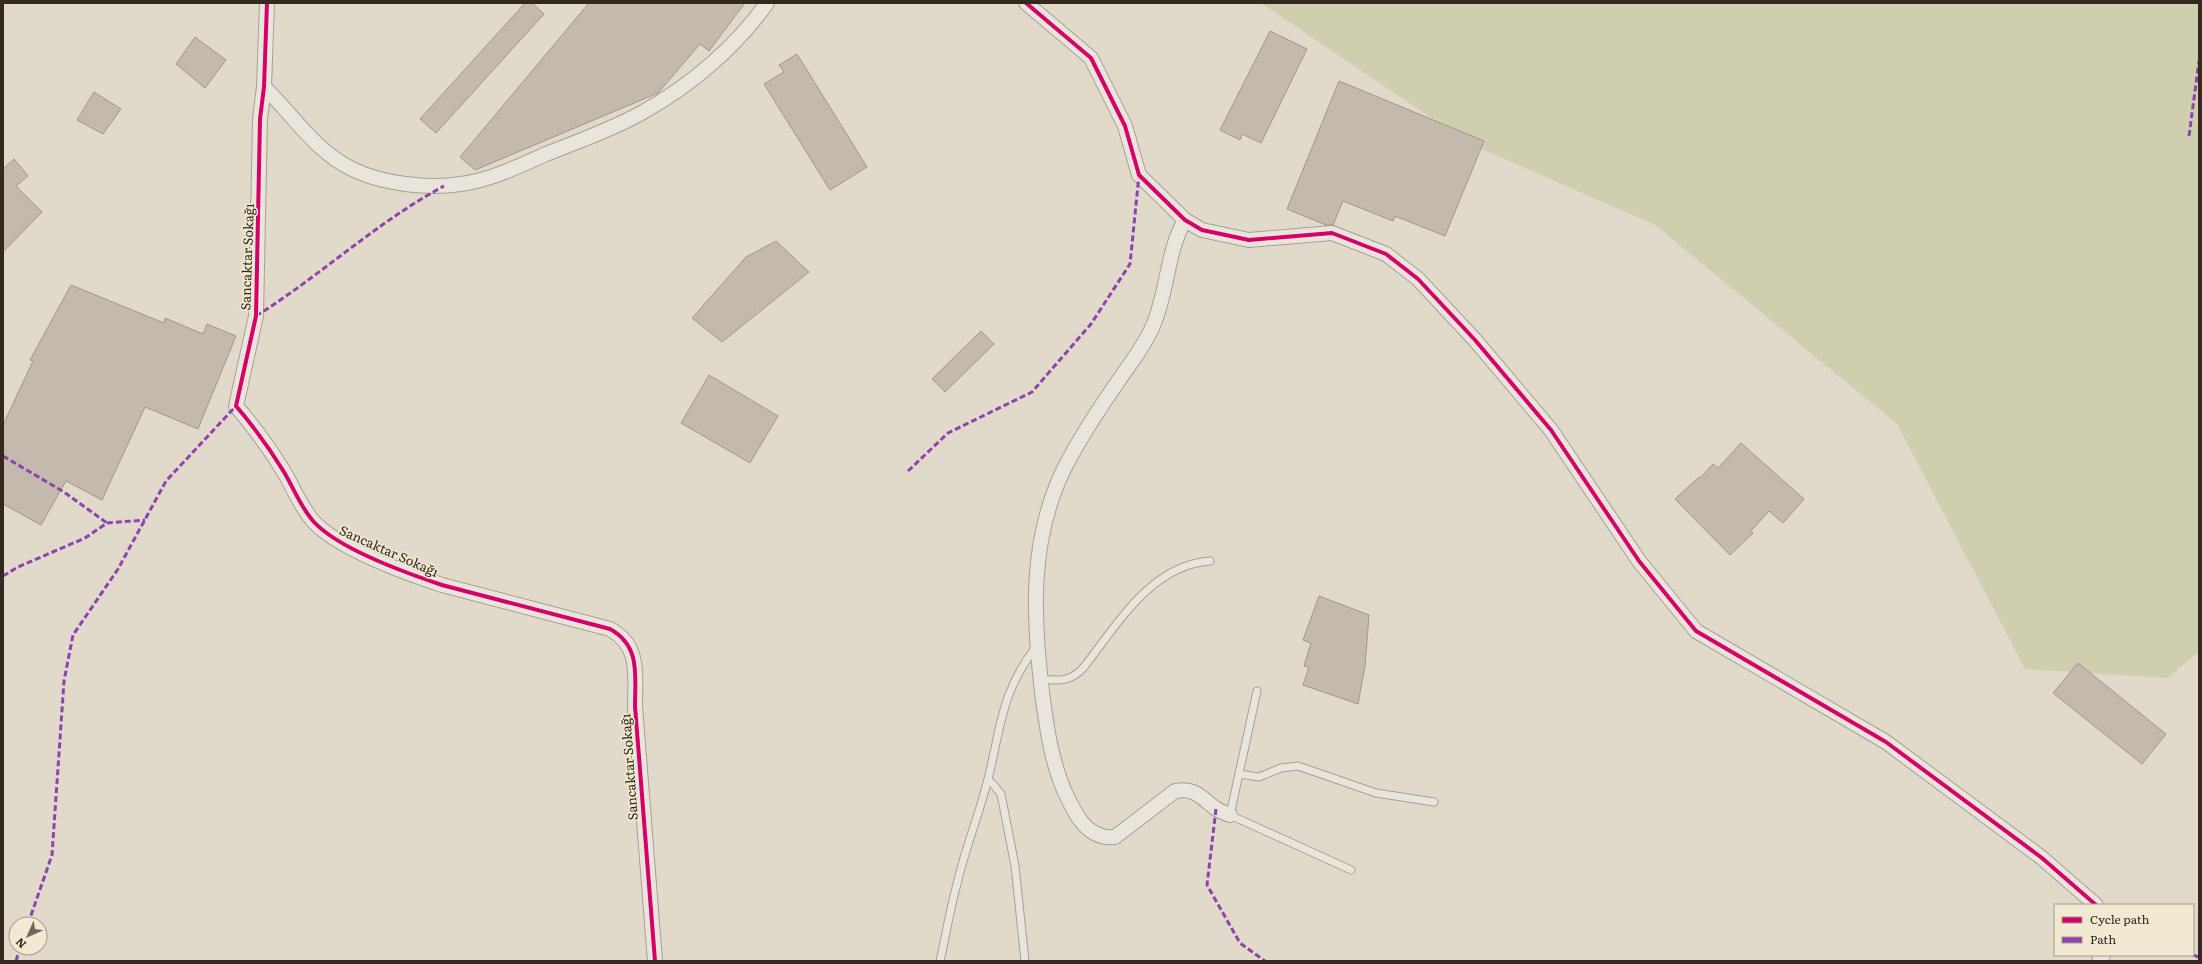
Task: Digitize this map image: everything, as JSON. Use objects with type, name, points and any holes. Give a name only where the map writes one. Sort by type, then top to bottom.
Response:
[{"type":"street","name":"Sancaktar Sokağı","points":[[267,3],[264,87],[260,119],[256,316],[236,406],[255,428],[272,453],[297,498],[314,522],[342,544],[416,576],[442,585],[610,629],[622,636],[627,642],[633,656],[635,671],[635,706],[655,961]]},
{"type":"street","points":[[264,87],[334,160],[352,169],[396,182],[444,186],[461,185],[489,178],[642,113],[676,93],[719,55],[759,15],[767,3]]},
{"type":"street","points":[[1026,3],[1091,58],[1125,126],[1139,175],[1185,220],[1202,230],[1249,240],[1332,233],[1386,254],[1418,279],[1475,340],[1551,430],[1638,561],[1696,631],[1886,742],[2042,858],[2095,904]]},
{"type":"street","points":[[1185,220],[1176,238],[1162,303],[1152,328],[1140,350],[1093,417],[1066,466],[1052,499],[1041,537],[1037,561],[1035,591],[1036,648],[1048,729],[1061,783],[1074,811],[1088,829],[1106,838],[1116,836],[1175,792],[1183,790],[1192,791],[1202,796],[1216,809],[1230,815]]},
{"type":"lane","points":[[1040,678],[1061,682],[1074,676],[1084,667],[1138,598],[1153,585],[1184,566],[1210,561]]},
{"type":"lane","points":[[940,961],[957,883],[988,780],[1003,708],[1010,688],[1021,666],[1036,648]]},
{"type":"lane","points":[[1257,691],[1230,815],[1351,870]]},
{"type":"lane","points":[[1239,774],[1259,777],[1281,768],[1298,766],[1376,793],[1434,802]]},
{"type":"lane","points":[[988,780],[1000,794],[1012,852],[1025,961]]},
{"type":"green space","points":[[1261,3],[2199,3],[2199,652],[2167,678],[2025,669],[1897,424],[1655,225],[1468,143]]},
{"type":"building","points":[[525,3],[532,3],[544,14],[436,133],[420,119]]},
{"type":"building","points":[[589,3],[745,3],[709,51],[700,44],[658,93],[475,170],[460,157]]},
{"type":"building","points":[[1270,31],[1307,49],[1261,143],[1242,134],[1240,140],[1220,130]]},
{"type":"building","points":[[195,37],[226,60],[205,88],[176,64]]},
{"type":"building","points":[[797,54],[867,167],[830,190],[764,84],[784,72],[779,65]]},
{"type":"building","points":[[1339,81],[1484,141],[1445,236],[1395,216],[1393,221],[1343,201],[1333,225],[1326,225],[1287,209]]},
{"type":"building","points":[[94,92],[121,109],[103,134],[77,120]]},
{"type":"building","points":[[14,159],[28,176],[16,186],[42,212],[3,252],[3,169]]},
{"type":"building","points":[[776,241],[809,272],[722,342],[692,318],[746,257]]},
{"type":"building","points":[[71,285],[164,323],[165,318],[203,334],[207,324],[236,336],[198,429],[145,407],[102,500],[66,481],[41,525],[3,504],[3,425],[33,361],[30,360]]},
{"type":"building","points":[[981,331],[994,344],[945,392],[932,379]]},
{"type":"building","points":[[709,375],[778,416],[750,463],[681,423]]},
{"type":"building","points":[[1741,443],[1804,499],[1783,523],[1769,511],[1751,531],[1753,533],[1730,555],[1675,499],[1699,477],[1700,478],[1713,464],[1718,468]]},
{"type":"building","points":[[1319,596],[1369,615],[1365,666],[1358,704],[1303,685],[1309,667],[1304,666],[1311,643],[1303,640]]},
{"type":"building","points":[[2078,663],[2166,734],[2142,764],[2053,693]]},
{"type":"marked path","points":[[2189,136],[2199,61]]},
{"type":"marked path","points":[[908,471],[948,433],[1032,392],[1091,324],[1130,264],[1139,175]]},
{"type":"marked path","points":[[256,316],[303,284],[395,216],[444,186]]},
{"type":"marked path","points":[[31,916],[52,855],[64,681],[73,635],[118,569],[166,481],[236,406]]},
{"type":"marked path","points":[[3,456],[64,492],[107,523]]},
{"type":"marked path","points":[[3,576],[18,567],[85,538],[107,523],[145,520]]},
{"type":"marked path","points":[[1216,809],[1207,885],[1240,943],[1265,961]]},
{"type":"marked path","points":[[2194,955],[2199,957]]},
{"type":"marked path","points":[[16,961],[18,956]]},
{"type":"cycle path","points":[[267,3],[264,87],[260,119],[256,316],[236,406],[273,455],[309,517],[325,532],[339,542],[392,567],[442,585],[610,629],[620,636],[627,644],[632,653],[635,673],[635,706],[655,961]]},
{"type":"cycle path","points":[[1026,3],[1091,58],[1125,126],[1139,175],[1185,220],[1202,230],[1249,240],[1332,233],[1386,254],[1418,279],[1475,340],[1551,430],[1639,561],[1696,631],[1886,742],[2042,858],[2095,904]]}]
